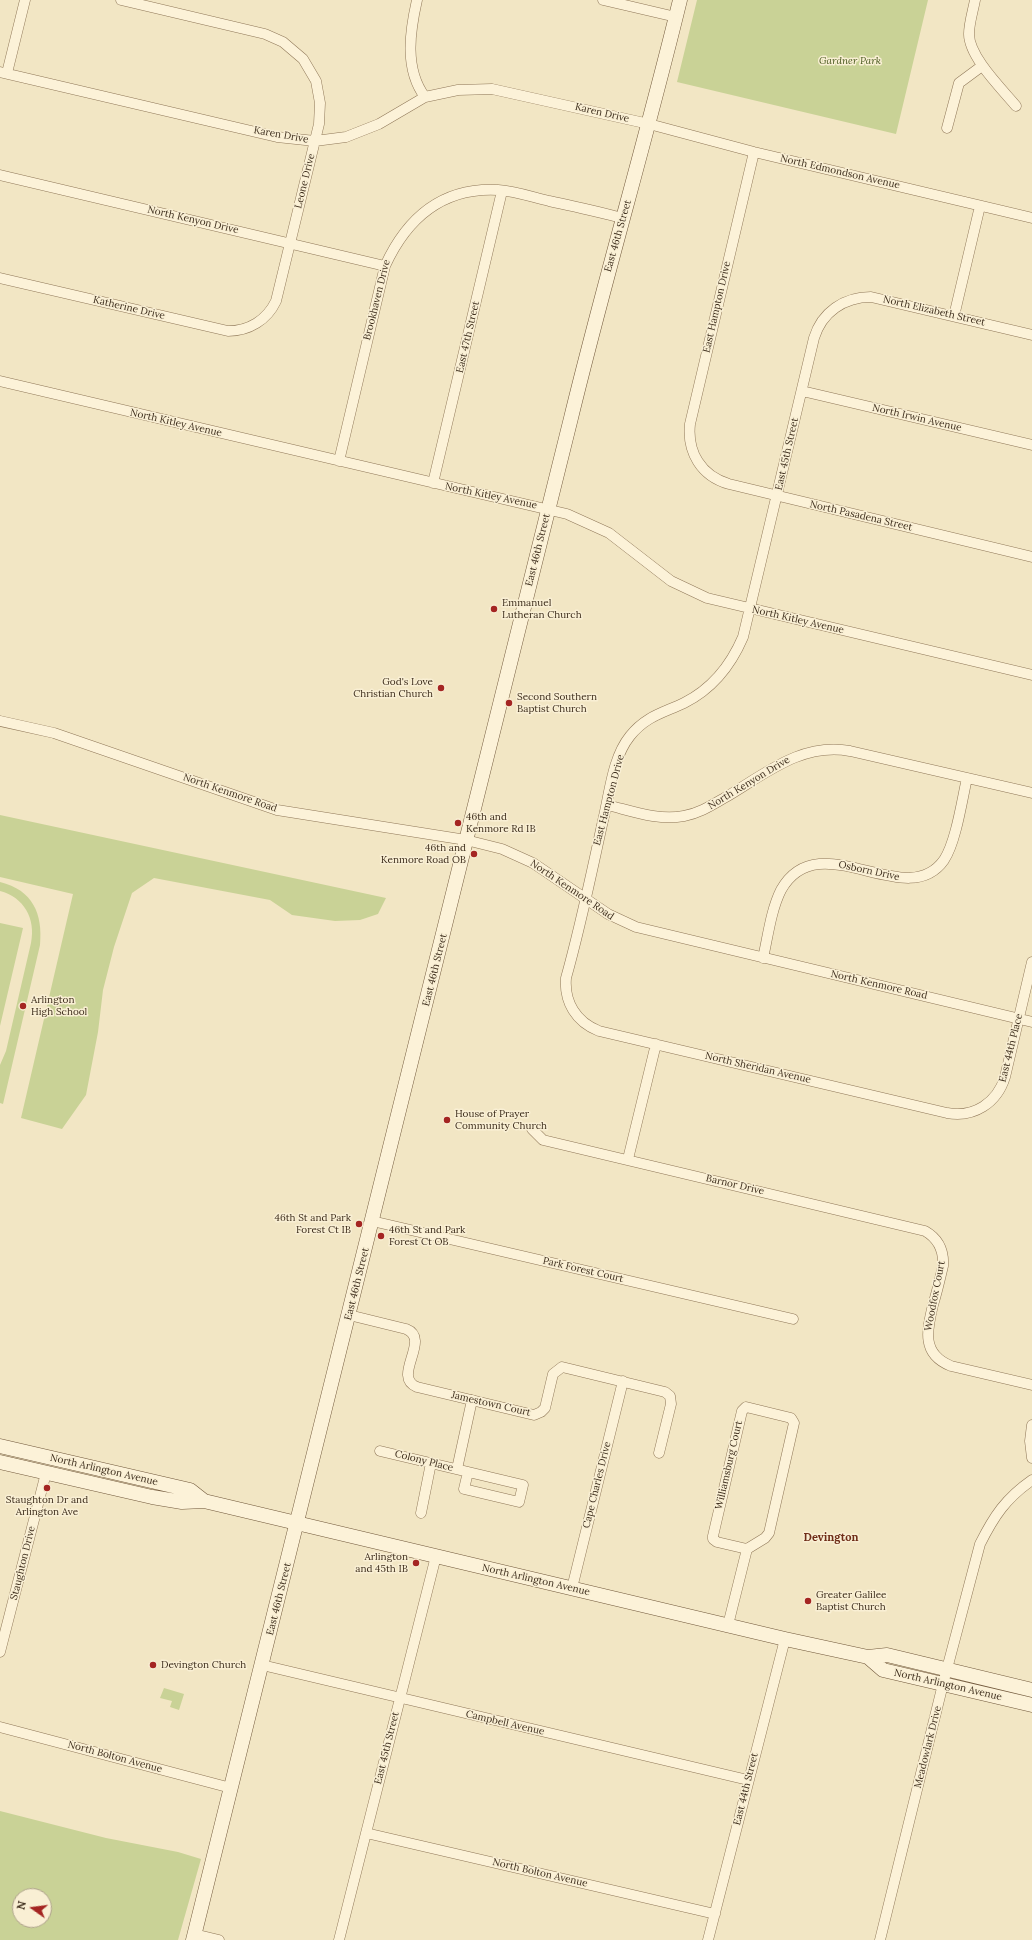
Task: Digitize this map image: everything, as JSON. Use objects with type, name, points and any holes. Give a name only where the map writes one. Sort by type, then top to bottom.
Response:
[{"type":"main road","name":"East 46th Street","points":[[193,1937],[298,1523],[604,285],[649,124],[680,0]]},
{"type":"main road","name":"North Arlington Avenue","points":[[0,1446],[190,1490],[204,1501]]},
{"type":"main road","name":"North Arlington Avenue","points":[[0,1462],[152,1497],[182,1502],[204,1501],[784,1638],[868,1657],[887,1655],[1032,1690]]},
{"type":"main road","name":"North Arlington Avenue","points":[[868,1657],[883,1670],[1032,1705]]},
{"type":"street","points":[[4,72],[25,0]]},
{"type":"street","name":"Leone Drive","points":[[121,0],[265,34],[286,44],[303,59],[316,80],[320,103],[315,141],[276,301],[268,314],[257,323]]},
{"type":"street","points":[[417,0],[411,27],[410,50],[415,77],[424,97]]},
{"type":"street","points":[[603,0],[676,17]]},
{"type":"street","points":[[975,0],[969,36],[982,66],[1016,106]]},
{"type":"street","points":[[947,128],[959,84],[982,66]]},
{"type":"street","name":"Karen Drive","points":[[4,72],[277,137],[315,141],[340,139],[357,134],[379,124],[424,97],[458,90],[492,89],[649,124]]},
{"type":"street","name":"North Edmondson Avenue","points":[[649,124],[754,152],[1032,218]]},
{"type":"street","name":"East Hampton Drive","points":[[697,461],[690,443],[690,424],[754,152]]},
{"type":"street","name":"North Kenyon Drive","points":[[0,175],[385,266]]},
{"type":"street","name":"Brookhaven Drive","points":[[338,461],[385,266],[396,242],[416,219],[434,206],[450,198],[465,193],[487,190],[502,191],[623,218]]},
{"type":"street","name":"East 47th Street","points":[[434,483],[502,191]]},
{"type":"street","points":[[954,316],[980,206]]},
{"type":"street","name":"Katherine Drive","points":[[0,278],[224,330],[239,330],[257,323]]},
{"type":"street","name":"North Elizabeth Street","points":[[837,306],[851,299],[871,297],[1032,335]]},
{"type":"street","name":"East 45th Street","points":[[750,609],[817,330],[825,316],[837,306]]},
{"type":"street","name":"North Kitley Avenue","points":[[0,382],[548,509],[593,524],[609,533],[665,576],[685,589],[710,599],[1032,675]]},
{"type":"street","name":"North Irwin Avenue","points":[[802,391],[1032,445]]},
{"type":"street","name":"North Pasadena Street","points":[[697,461],[706,472],[720,481],[1032,557]]},
{"type":"street","name":"East Hampton Drive","points":[[568,998],[566,978],[618,759],[630,736],[641,724],[656,714],[691,698],[715,680],[735,654],[746,629],[750,609]]},
{"type":"street","name":"North Kenmore Road","points":[[0,721],[54,733],[277,810],[466,840],[498,848],[520,856],[543,869],[608,914],[629,924],[763,958],[1032,1022]]},
{"type":"street","name":"North Kenyon Drive","points":[[607,805],[659,817],[685,816],[707,808],[794,757],[812,751],[828,749],[850,751],[1032,793]]},
{"type":"street","name":"Osborn Drive","points":[[763,958],[781,890],[793,876],[806,868],[821,864],[836,864],[910,878],[924,875],[938,867],[943,862],[950,848],[968,778]]},
{"type":"street","name":"East 44th Place","points":[[962,1114],[974,1111],[984,1106],[993,1100],[999,1091],[1005,1077],[1032,962]]},
{"type":"street","name":"North Sheridan Avenue","points":[[568,998],[576,1014],[589,1026],[601,1031],[948,1113],[962,1114]]},
{"type":"street","points":[[628,1159],[656,1044]]},
{"type":"street","name":"Barnor Drive","points":[[532,1129],[543,1140],[921,1229],[931,1235],[938,1242]]},
{"type":"street","name":"Park Forest Court","points":[[372,1221],[793,1319]]},
{"type":"street","name":"Woodfox Court","points":[[938,1242],[943,1255],[943,1266],[928,1329],[928,1341],[932,1350],[938,1358],[951,1366],[1032,1385]]},
{"type":"street","name":"Jamestown Court","points":[[349,1315],[409,1330],[414,1334],[416,1341],[408,1373],[410,1382],[417,1387],[536,1414],[545,1408],[553,1374],[559,1368],[568,1368],[662,1391],[670,1396],[671,1404],[659,1453]]},
{"type":"street","name":"Cape Charles Drive","points":[[572,1588],[623,1381]]},
{"type":"street","points":[[457,1469],[472,1400]]},
{"type":"street","name":"Williamsburg Court","points":[[748,1407],[791,1418],[794,1423],[769,1533],[765,1538],[746,1549],[717,1542],[713,1539],[713,1536],[742,1411],[748,1407]]},
{"type":"street","points":[[1032,1424],[1030,1441],[1032,1458]]},
{"type":"street","name":"Colony Place","points":[[380,1451],[523,1485],[519,1502],[464,1489],[468,1472]]},
{"type":"street","points":[[420,1513],[431,1463]]},
{"type":"street","name":"Staughton Drive","points":[[0,1652],[46,1473]]},
{"type":"street","name":"Meadowlark Drive","points":[[880,1940],[943,1684],[982,1538],[1003,1505],[1032,1480]]},
{"type":"street","points":[[728,1625],[746,1549]]},
{"type":"street","name":"East 45th Street","points":[[339,1940],[436,1556]]},
{"type":"street","name":"East 44th Street","points":[[708,1940],[784,1638]]},
{"type":"street","name":"Campbell Avenue","points":[[262,1665],[748,1780]]},
{"type":"street","name":"North Bolton Avenue","points":[[0,1727],[231,1788]]},
{"type":"street","name":"North Bolton Avenue","points":[[366,1832],[715,1914]]},
{"type":"street","points":[[193,1937],[220,1940]]},
{"type":"green space","name":"Gardner Park","points":[[697,0],[928,0],[896,134],[677,82]]},
{"type":"green space","points":[[0,815],[386,898],[378,914],[360,920],[335,921],[292,915],[270,900],[154,878],[132,893],[114,947],[103,990],[98,1032],[86,1095],[62,1129],[21,1118],[73,894],[0,877]]},
{"type":"green space","points":[[0,882],[21,891],[28,897],[34,905],[40,923],[40,945],[3,1104],[0,1103],[0,1065],[6,1051],[31,943],[32,926],[30,918],[22,904],[16,898],[0,891]]},
{"type":"green space","points":[[0,923],[23,928],[0,1026]]},
{"type":"green space","points":[[164,1688],[184,1694],[179,1710],[170,1707],[172,1701],[160,1698]]},
{"type":"green space","points":[[0,1811],[106,1838],[178,1852],[201,1859],[178,1940],[0,1940]]},
{"type":"place","name":"Emmanuel Lutheran Church","points":[[494,609]]},
{"type":"place","name":"God's Love Christian Church","points":[[441,688]]},
{"type":"place","name":"Second Southern Baptist Church","points":[[509,703]]},
{"type":"place","name":"46th and Kenmore Rd IB","points":[[458,823]]},
{"type":"place","name":"46th and Kenmore Road OB","points":[[474,854]]},
{"type":"place","name":"Arlington High School","points":[[23,1006]]},
{"type":"place","name":"House of Prayer Community Church","points":[[447,1120]]},
{"type":"place","name":"46th St and Park Forest Ct IB","points":[[359,1224]]},
{"type":"place","name":"46th St and Park Forest Ct OB","points":[[381,1236]]},
{"type":"place","name":"Staughton Dr and Arlington Ave","points":[[47,1488]]},
{"type":"place","name":"Arlington and 45th IB","points":[[416,1563]]},
{"type":"place","name":"Greater Galilee Baptist Church","points":[[808,1601]]},
{"type":"place","name":"Devington Church","points":[[153,1665]]},
{"type":"district","name":"Devington","points":[[831,1538]]}]
